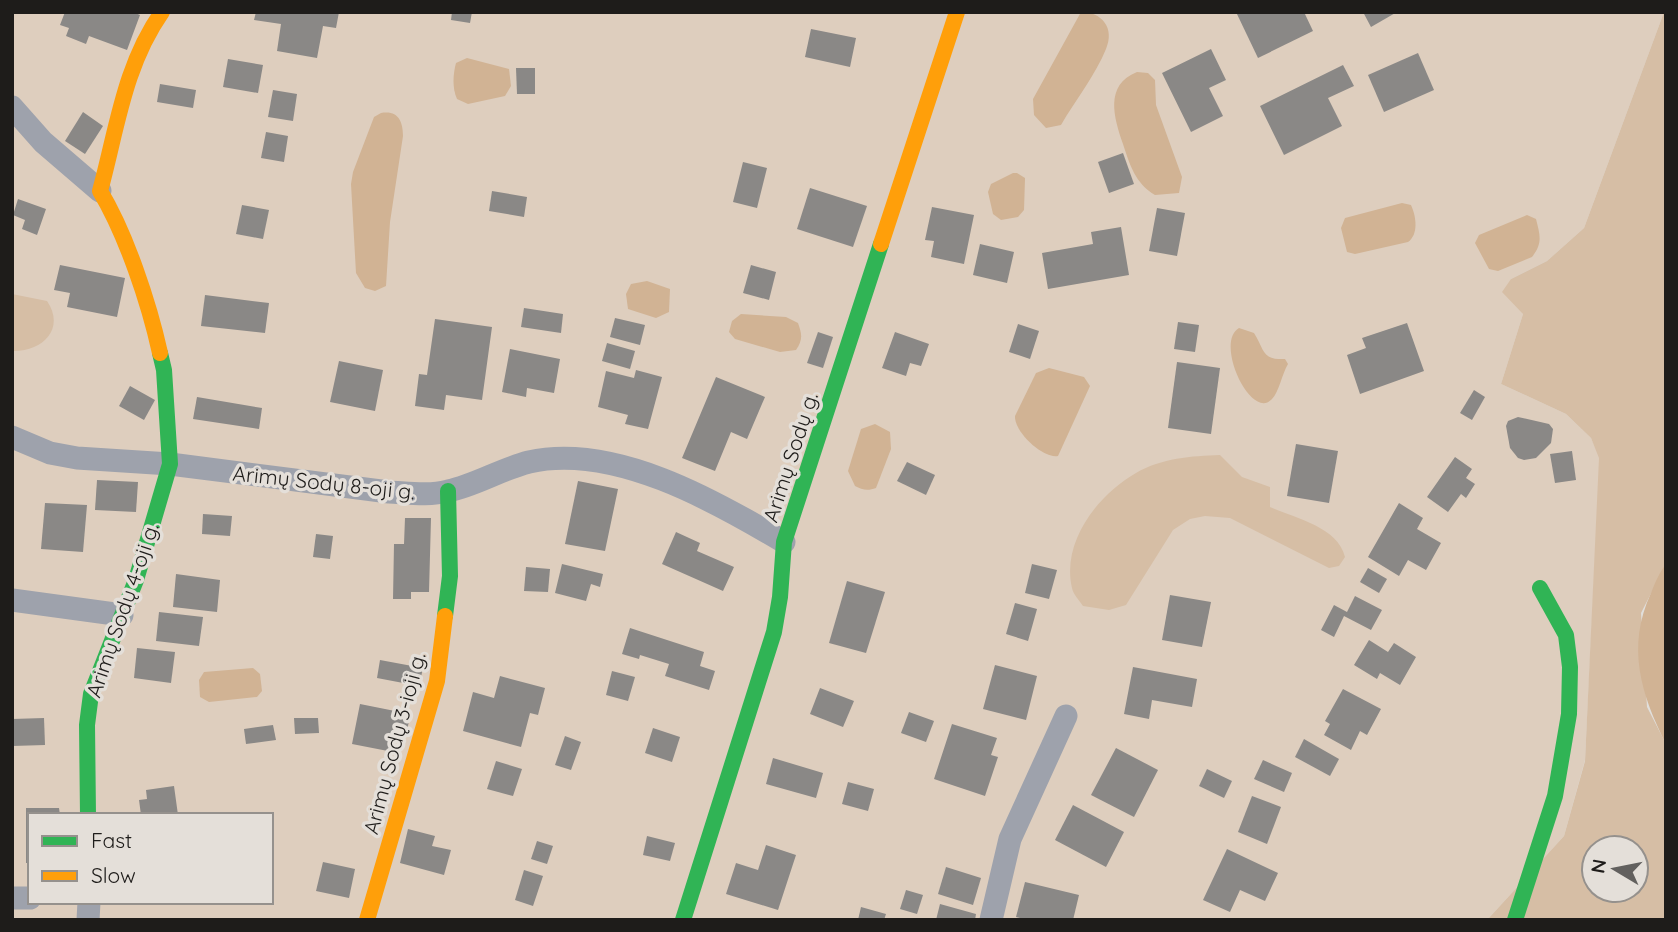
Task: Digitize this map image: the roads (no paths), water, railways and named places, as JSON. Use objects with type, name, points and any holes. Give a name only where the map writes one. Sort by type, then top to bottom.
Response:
[{"type":"street","points":[[12,107],[43,142],[100,191],[128,76],[138,49],[162,12]]},
{"type":"street","name":"Arimų Sodų g.","points":[[683,920],[774,632],[784,542],[957,12]]},
{"type":"street","name":"Arimų Sodų 4-oji g.","points":[[88,813],[88,709],[97,674],[136,580],[170,464],[164,370],[155,330],[115,216],[100,191]]},
{"type":"street","name":"Arimų Sodų 8-oji g.","points":[[12,437],[50,453],[77,458],[170,464],[422,494],[448,491],[528,463],[570,457],[637,470],[722,505],[784,542]]},
{"type":"street","name":"Arimų Sodų 3-ioji g.","points":[[367,920],[436,681],[450,576],[448,491]]},
{"type":"street","points":[[1515,920],[1555,796],[1569,714],[1570,667],[1566,635],[1540,588]]},
{"type":"street","points":[[12,600],[122,615]]},
{"type":"street","points":[[991,920],[1010,839],[1066,716]]}]
